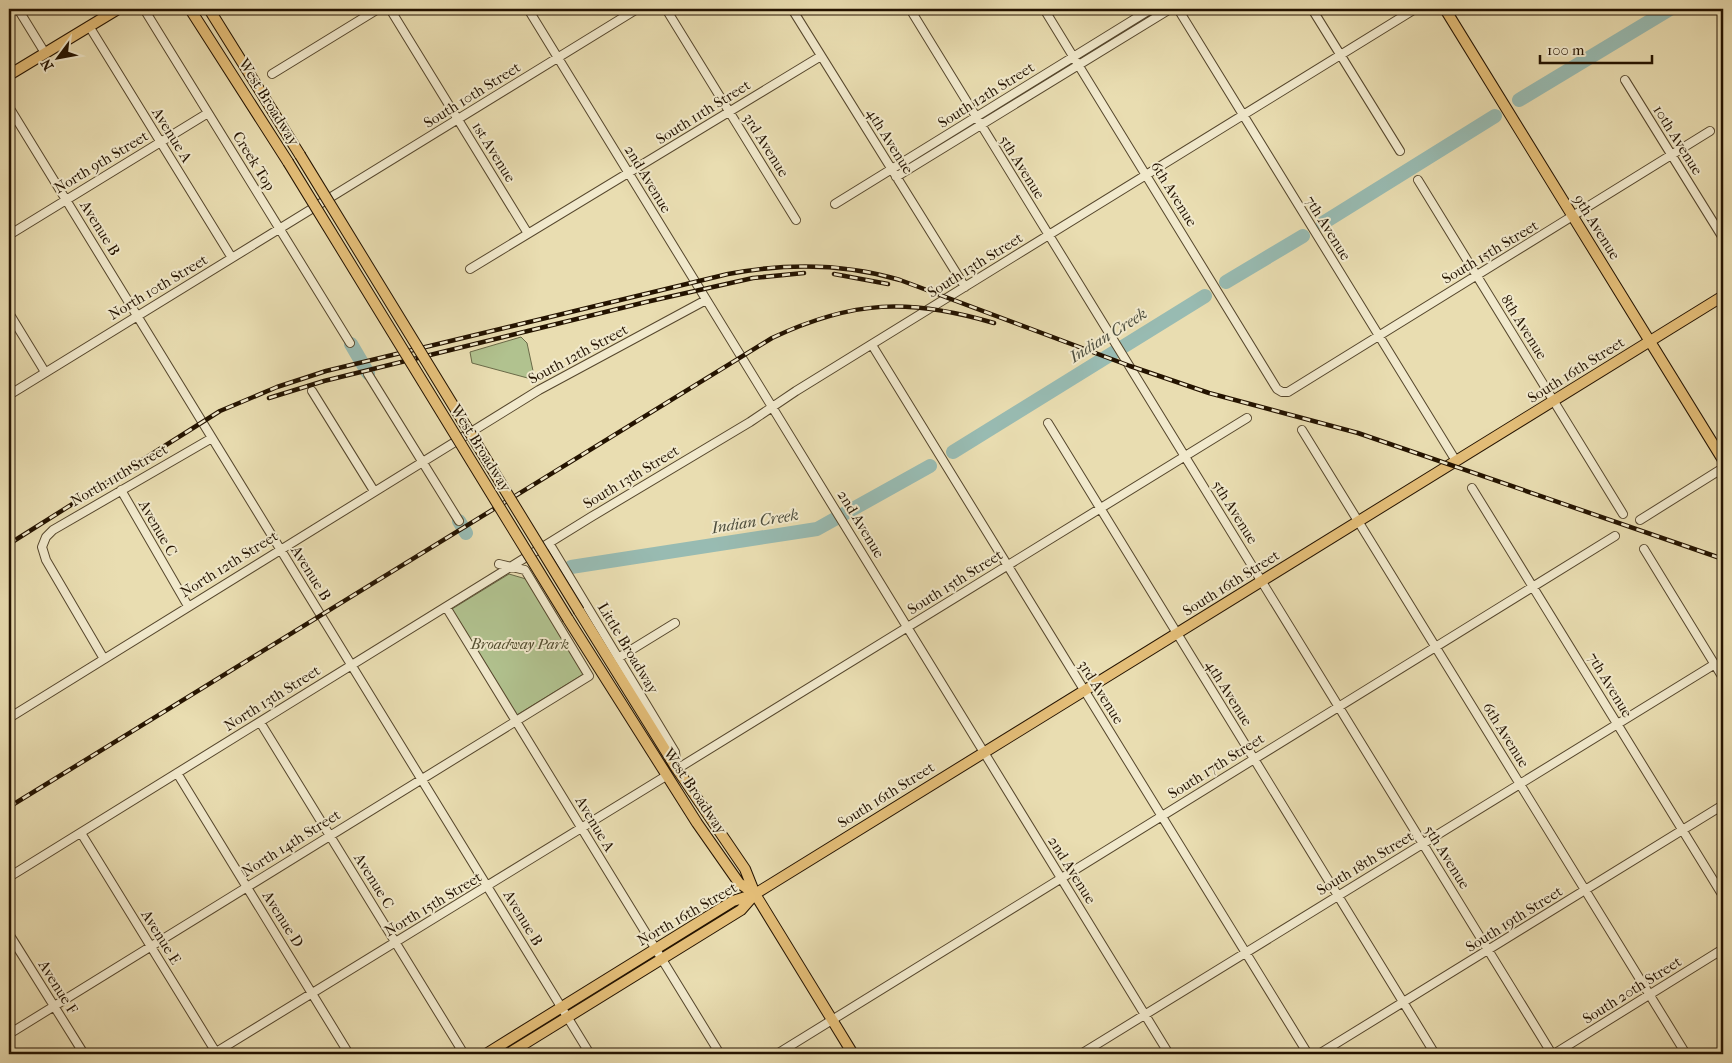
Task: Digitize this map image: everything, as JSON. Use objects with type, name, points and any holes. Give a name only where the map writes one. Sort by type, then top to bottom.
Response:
[{"type":"main road","points":[[9,75],[118,9]]},
{"type":"main road","name":"West Broadway","points":[[190,9],[243,89],[666,776],[739,883],[755,894]]},
{"type":"main road","name":"West Broadway","points":[[211,9],[676,769],[742,863],[755,894],[853,1054]]},
{"type":"main road","name":"9th Avenue","points":[[1445,9],[1723,460]]},
{"type":"main road","name":"South 16th Street","points":[[755,894],[1723,296]]},
{"type":"main road","name":"North 16th Street","points":[[508,1054],[568,1018],[733,901],[755,894]]},
{"type":"main road","name":"North 16th Street","points":[[486,1054],[561,1006],[659,954]]},
{"type":"street","points":[[18,9],[44,53]]},
{"type":"street","name":"Creek Top","points":[[144,9],[350,343]]},
{"type":"street","points":[[272,74],[378,9]]},
{"type":"street","name":"1st Avenue","points":[[390,9],[528,232]]},
{"type":"street","name":"2nd Avenue","points":[[528,9],[1169,1054]]},
{"type":"street","name":"South 10th Street","points":[[321,204],[637,9]]},
{"type":"street","name":"3rd Avenue","points":[[666,9],[796,220]]},
{"type":"street","name":"4th Avenue","points":[[792,9],[964,287]]},
{"type":"street","name":"5th Avenue","points":[[910,9],[1422,844],[1553,1054]]},
{"type":"street","name":"6th Avenue","points":[[1044,9],[1277,389],[1282,392]]},
{"type":"street","name":"South 12th Street","points":[[835,204],[1151,9]]},
{"type":"street","name":"South 12th Street","points":[[896,177],[1170,9]]},
{"type":"street","name":"7th Avenue","points":[[1178,9],[1456,461]]},
{"type":"street","points":[[1312,9],[1400,151]]},
{"type":"street","name":"South 13th Street","points":[[549,543],[1415,9]]},
{"type":"street","name":"Avenue A","points":[[89,26],[232,258]]},
{"type":"street","name":"South 11th Street","points":[[470,269],[528,232],[629,174],[821,56]]},
{"type":"street","name":"10th Avenue","points":[[1626,80],[1723,238]]},
{"type":"street","name":"Avenue B","points":[[9,107],[590,1054]]},
{"type":"street","name":"North 9th Street","points":[[9,235],[208,113]]},
{"type":"street","name":"South 15th Street","points":[[1282,392],[1288,392],[1574,217],[1710,131]]},
{"type":"street","name":"8th Avenue","points":[[1418,180],[1623,514]]},
{"type":"street","name":"North 10th Street","points":[[9,395],[321,204]]},
{"type":"street","name":"South 12th Street","points":[[465,435],[539,390],[706,300]]},
{"type":"street","points":[[9,313],[45,372]]},
{"type":"street","name":"3rd Avenue","points":[[872,345],[1308,1054]]},
{"type":"street","points":[[368,374],[459,521]]},
{"type":"street","points":[[312,391],[374,491]]},
{"type":"street","name":"South 15th Street","points":[[676,769],[1247,418]]},
{"type":"street","name":"4th Avenue","points":[[1048,423],[1435,1054]]},
{"type":"street","name":"6th Avenue","points":[[1302,430],[1686,1054]]},
{"type":"street","name":"North 12th Street","points":[[9,718],[465,435]]},
{"type":"street","name":"North 11th Street","points":[[104,659],[46,560],[43,552],[44,542],[53,530],[212,438]]},
{"type":"street","points":[[1640,520],[1723,468]]},
{"type":"street","name":"7th Avenue","points":[[1472,488],[1723,896]]},
{"type":"street","name":"Avenue C","points":[[121,490],[188,606]]},
{"type":"street","name":"South 17th Street","points":[[777,1054],[1615,536]]},
{"type":"street","name":"North 13th Street","points":[[9,877],[549,543]]},
{"type":"street","name":"Little Broadway","points":[[549,543],[675,752],[676,769]]},
{"type":"street","points":[[1644,548],[1723,678]]},
{"type":"street","points":[[499,564],[511,567]]},
{"type":"street","name":"North 14th Street","points":[[9,1034],[588,676],[525,570],[511,567]]},
{"type":"street","name":"Avenue A","points":[[446,607],[720,1054]]},
{"type":"street","points":[[618,658],[674,623]]},
{"type":"street","name":"South 18th Street","points":[[1081,1054],[1715,664]]},
{"type":"street","name":"Avenue C","points":[[260,722],[464,1054]]},
{"type":"street","name":"Avenue D","points":[[176,773],[349,1054]]},
{"type":"street","name":"North 15th Street","points":[[215,1054],[666,776]]},
{"type":"street","name":"South 19th Street","points":[[1319,1054],[1489,951],[1723,805]]},
{"type":"street","name":"Avenue E","points":[[81,833],[215,1054]]},
{"type":"street","name":"Avenue F","points":[[9,934],[84,1054]]},
{"type":"street","name":"South 20th Street","points":[[1553,1054],[1650,996],[1723,949]]},
{"type":"green space","points":[[521,337],[527,343],[535,380],[472,363],[470,352]]},
{"type":"green space","name":"Broadway Park","points":[[509,574],[526,579],[585,673],[517,715],[452,609]]},
{"type":"waterway","name":"Indian Creek","points":[[1519,100],[1670,9]]},
{"type":"waterway","name":"Indian Creek","points":[[1323,223],[1495,116]]},
{"type":"waterway","name":"Indian Creek","points":[[1226,282],[1303,236]]},
{"type":"waterway","name":"Indian Creek","points":[[953,452],[1205,296]]},
{"type":"waterway","name":"Indian Creek","points":[[351,344],[368,373]]},
{"type":"waterway","name":"Indian Creek","points":[[571,567],[817,529],[930,466]]},
{"type":"waterway","name":"Indian Creek","points":[[459,521],[466,533]]},
{"type":"railway","points":[[1719,9],[1723,17]]},
{"type":"railway","points":[[9,544],[220,411],[277,387],[326,371],[728,274],[771,268],[814,266],[857,270],[900,280],[1130,366],[1209,393],[1358,433],[1723,559]]},
{"type":"railway","points":[[269,398],[324,381],[646,302],[753,278],[804,273]]},
{"type":"railway","points":[[834,274],[888,284]]},
{"type":"railway","points":[[9,807],[772,338],[801,325],[829,316],[881,307],[935,309],[994,323]]}]
